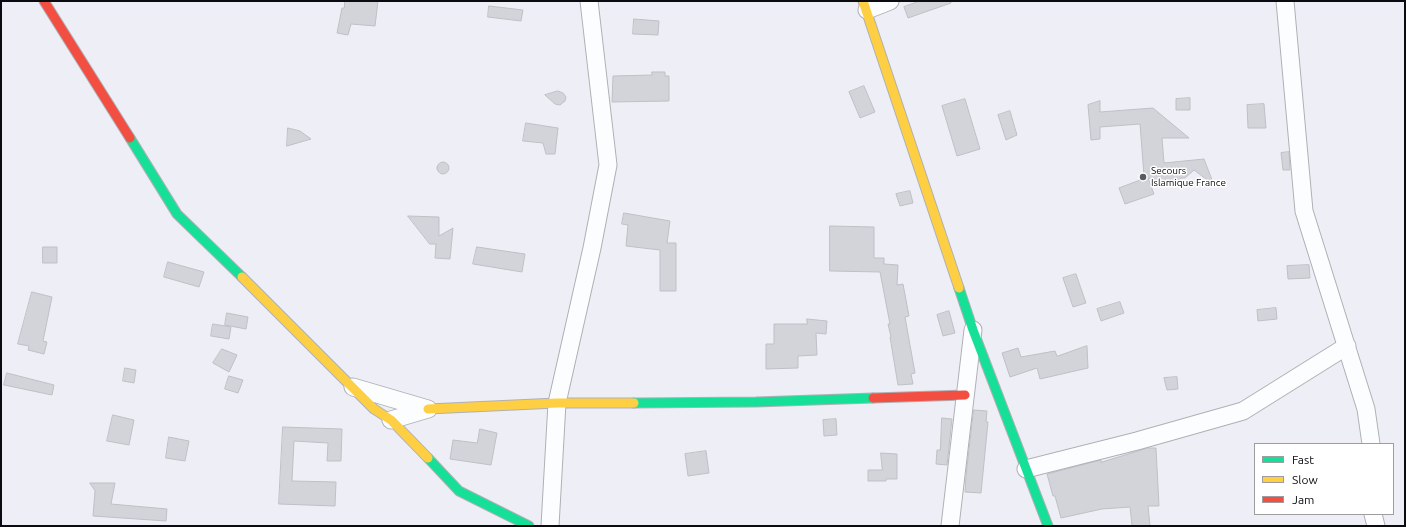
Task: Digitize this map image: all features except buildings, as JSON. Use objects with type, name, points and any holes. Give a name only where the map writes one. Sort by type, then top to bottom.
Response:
[{"type":"street","points":[[44,1],[177,214],[374,409],[391,420],[459,491],[529,526]]},
{"type":"street","points":[[550,526],[557,403],[592,248],[608,165],[589,1]]},
{"type":"street","points":[[890,1],[865,6],[973,330],[1048,526]]},
{"type":"street","points":[[1284,1],[1304,211],[1366,409],[1371,443]]},
{"type":"street","points":[[950,526],[973,330]]},
{"type":"street","points":[[1026,469],[1137,441],[1243,411],[1347,346]]},
{"type":"street","points":[[353,387],[428,409]]},
{"type":"street","points":[[391,420],[428,409],[557,403],[756,402],[965,396]]},
{"type":"street","points":[[1373,515],[1376,526]]},
{"type":"traffic: fast","points":[[130,138],[177,214],[242,277]]},
{"type":"traffic: fast","points":[[959,288],[973,330],[1048,526]]},
{"type":"traffic: fast","points":[[634,403],[756,402],[873,398]]},
{"type":"traffic: fast","points":[[428,458],[459,491],[529,526]]},
{"type":"traffic: slow","points":[[863,1],[959,288]]},
{"type":"traffic: slow","points":[[242,277],[374,409],[391,420],[428,458]]},
{"type":"traffic: slow","points":[[428,409],[557,403],[634,403]]},
{"type":"traffic: jam","points":[[44,1],[130,138]]},
{"type":"traffic: jam","points":[[873,398],[965,395]]},
{"type":"place","name":"Secours Islamique France","points":[[1143,177]]}]
